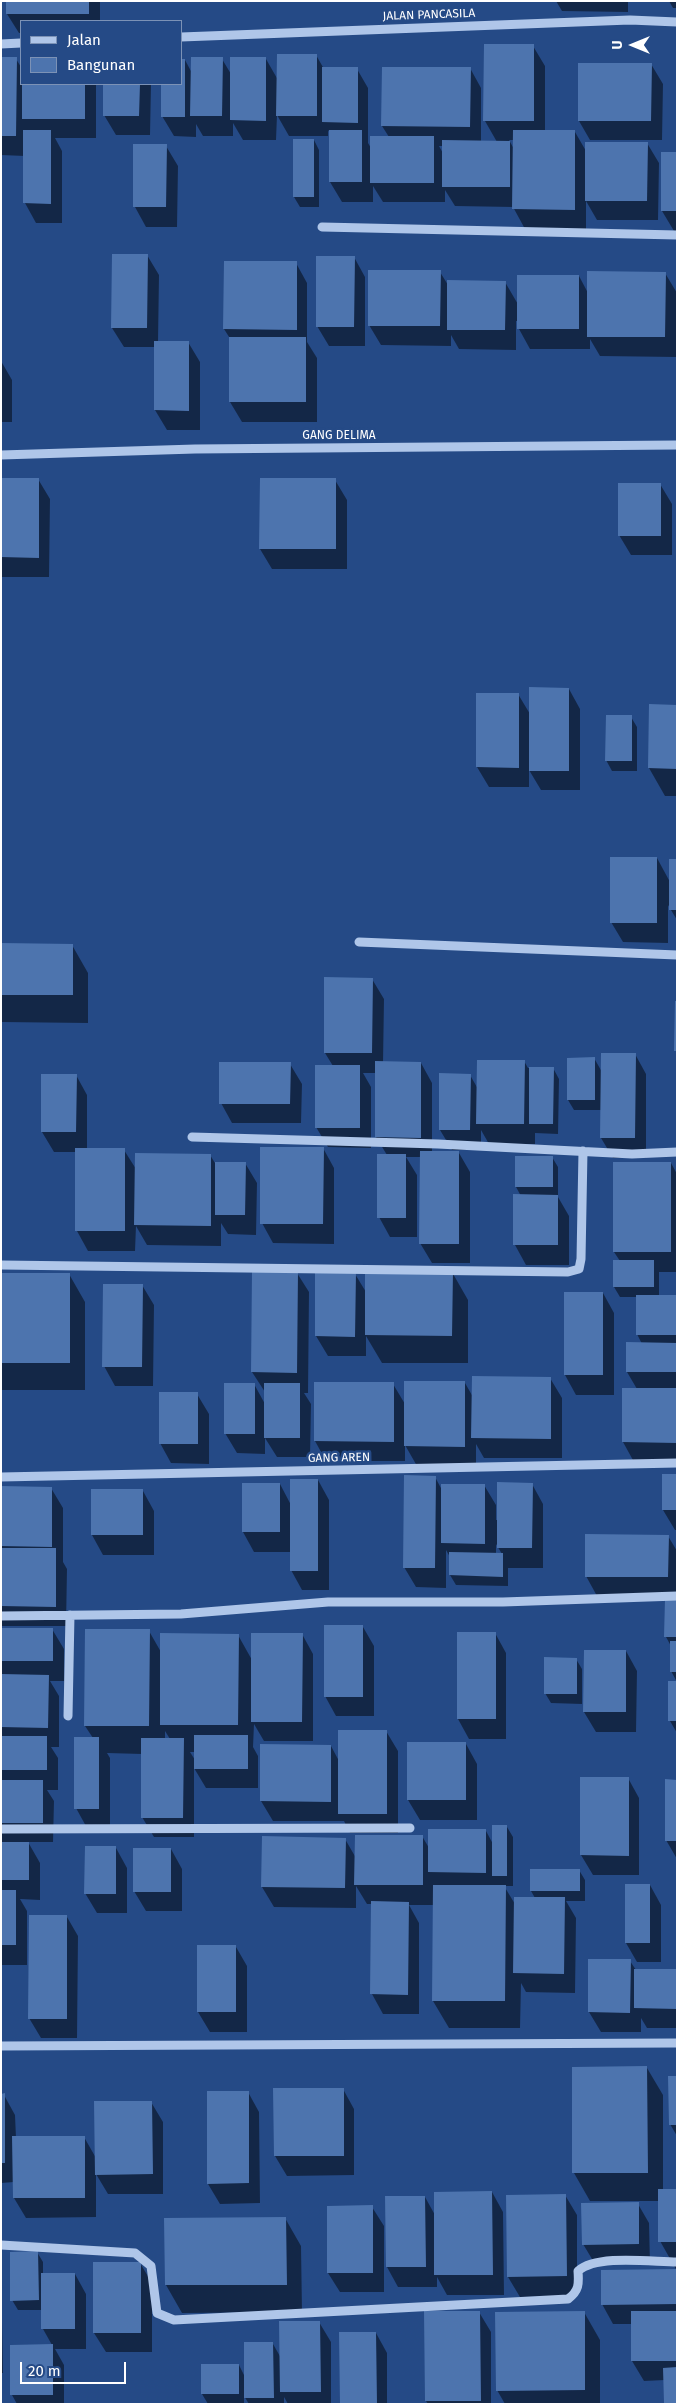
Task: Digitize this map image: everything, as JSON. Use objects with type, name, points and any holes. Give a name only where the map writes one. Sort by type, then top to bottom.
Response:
[{"type":"street","name":"JALAN PANCASILA","points":[[182,37],[630,20],[677,22]]},
{"type":"street","points":[[1,44],[20,44]]},
{"type":"street","points":[[322,227],[677,235]]},
{"type":"street","name":"GANG DELIMA","points":[[1,454],[195,449],[677,445]]},
{"type":"street","points":[[359,942],[677,954]]},
{"type":"street","points":[[192,1137],[438,1144],[632,1154],[677,1152]]},
{"type":"street","points":[[1,1265],[568,1272],[579,1269],[581,1259],[583,1151]]},
{"type":"street","name":"GANG AREN","points":[[1,1477],[677,1463]]},
{"type":"street","points":[[1,1616],[181,1614],[328,1602],[503,1602],[677,1596]]},
{"type":"street","points":[[68,1716],[70,1615]]},
{"type":"street","points":[[1,1829],[410,1828]]},
{"type":"street","points":[[1,2046],[677,2042]]},
{"type":"street","points":[[1,2245],[135,2253],[151,2266],[157,2314],[174,2320],[568,2299],[575,2294],[579,2286],[578,2270],[584,2265],[598,2261],[677,2262]]},
{"type":"building","points":[[6,1],[89,1],[89,14],[6,14]]},
{"type":"building","points":[[484,44],[534,44],[534,121],[483,121]]},
{"type":"building","points":[[277,54],[317,54],[317,116],[276,116]]},
{"type":"building","points":[[1,57],[17,57],[16,136],[1,136]]},
{"type":"building","points":[[191,57],[223,57],[222,116],[190,116]]},
{"type":"building","points":[[230,57],[266,57],[266,121],[230,120]]},
{"type":"building","points":[[182,59],[185,59],[185,117],[161,117],[161,85],[182,85]]},
{"type":"building","points":[[578,63],[652,63],[651,121],[578,121]]},
{"type":"building","points":[[322,67],[358,67],[358,123],[322,122]]},
{"type":"building","points":[[382,67],[471,67],[470,127],[381,126]]},
{"type":"building","points":[[22,85],[85,85],[85,119],[22,119]]},
{"type":"building","points":[[103,85],[140,85],[139,116],[103,116]]},
{"type":"building","points":[[23,130],[51,130],[51,204],[23,203]]},
{"type":"building","points":[[329,130],[362,130],[362,182],[329,182]]},
{"type":"building","points":[[513,130],[575,130],[575,210],[512,209]]},
{"type":"building","points":[[370,136],[434,136],[434,183],[370,183]]},
{"type":"building","points":[[293,139],[314,139],[314,197],[293,197]]},
{"type":"building","points":[[442,140],[510,141],[510,187],[442,187]]},
{"type":"building","points":[[585,142],[648,142],[647,201],[585,201]]},
{"type":"building","points":[[133,144],[167,144],[166,207],[133,207]]},
{"type":"building","points":[[661,152],[677,152],[677,211],[661,211]]},
{"type":"building","points":[[112,254],[148,254],[147,328],[111,328]]},
{"type":"building","points":[[316,256],[355,256],[354,327],[316,327]]},
{"type":"building","points":[[224,261],[297,261],[297,330],[223,329]]},
{"type":"building","points":[[368,270],[441,270],[440,326],[368,326]]},
{"type":"building","points":[[587,271],[666,272],[665,337],[587,337]]},
{"type":"building","points":[[517,275],[579,275],[579,329],[517,329]]},
{"type":"building","points":[[447,280],[506,281],[505,330],[447,330]]},
{"type":"building","points":[[229,337],[306,337],[306,402],[229,402]]},
{"type":"building","points":[[154,341],[189,341],[189,411],[154,410]]},
{"type":"building","points":[[1,478],[39,478],[39,558],[1,557]]},
{"type":"building","points":[[260,478],[336,478],[336,549],[259,549]]},
{"type":"building","points":[[618,483],[661,483],[661,536],[618,536]]},
{"type":"building","points":[[529,687],[569,688],[569,771],[529,771]]},
{"type":"building","points":[[476,693],[519,693],[519,768],[476,767]]},
{"type":"building","points":[[649,704],[677,705],[677,769],[648,768]]},
{"type":"building","points":[[606,715],[632,715],[632,761],[605,761]]},
{"type":"building","points":[[610,857],[657,857],[657,923],[610,923]]},
{"type":"building","points":[[669,859],[677,859],[677,910],[669,910]]},
{"type":"building","points":[[1,943],[73,944],[73,995],[1,995]]},
{"type":"building","points":[[324,977],[373,978],[372,1053],[324,1053]]},
{"type":"building","points":[[675,1001],[677,1001],[677,1051],[674,1051]]},
{"type":"building","points":[[601,1053],[636,1053],[635,1138],[600,1138]]},
{"type":"building","points":[[595,1057],[595,1100],[567,1100],[567,1058]]},
{"type":"building","points":[[477,1060],[525,1060],[524,1124],[476,1124]]},
{"type":"building","points":[[375,1061],[421,1062],[421,1138],[375,1137]]},
{"type":"building","points":[[219,1062],[291,1062],[290,1104],[219,1104]]},
{"type":"building","points":[[315,1065],[360,1065],[360,1128],[315,1128]]},
{"type":"building","points":[[529,1067],[554,1067],[553,1124],[529,1124]]},
{"type":"building","points":[[439,1073],[471,1074],[470,1130],[439,1130]]},
{"type":"building","points":[[41,1074],[77,1074],[76,1132],[41,1132]]},
{"type":"building","points":[[260,1147],[324,1147],[323,1224],[260,1224]]},
{"type":"building","points":[[75,1148],[125,1148],[125,1231],[75,1231]]},
{"type":"building","points":[[420,1151],[459,1151],[459,1244],[419,1244]]},
{"type":"building","points":[[135,1153],[211,1154],[211,1226],[134,1225]]},
{"type":"building","points":[[377,1154],[406,1154],[406,1218],[377,1218]]},
{"type":"building","points":[[515,1156],[553,1156],[553,1187],[515,1187]]},
{"type":"building","points":[[215,1162],[246,1162],[245,1215],[215,1215]]},
{"type":"building","points":[[613,1162],[671,1162],[671,1252],[613,1252]]},
{"type":"building","points":[[513,1194],[558,1195],[558,1245],[513,1245]]},
{"type":"building","points":[[613,1260],[654,1260],[654,1287],[613,1287]]},
{"type":"building","points":[[365,1270],[453,1271],[452,1336],[365,1335]]},
{"type":"building","points":[[252,1271],[298,1271],[297,1373],[251,1372]]},
{"type":"building","points":[[315,1272],[356,1272],[355,1337],[315,1336]]},
{"type":"building","points":[[1,1273],[70,1273],[70,1363],[1,1363]]},
{"type":"building","points":[[103,1284],[143,1284],[142,1367],[102,1367]]},
{"type":"building","points":[[564,1292],[603,1292],[603,1375],[564,1375]]},
{"type":"building","points":[[636,1295],[677,1295],[677,1335],[636,1335]]},
{"type":"building","points":[[626,1342],[677,1343],[677,1372],[626,1372]]},
{"type":"building","points":[[472,1376],[551,1377],[551,1439],[471,1438]]},
{"type":"building","points":[[404,1381],[465,1381],[465,1447],[404,1446]]},
{"type":"building","points":[[314,1382],[394,1382],[394,1442],[314,1441]]},
{"type":"building","points":[[224,1383],[255,1383],[255,1434],[224,1434]]},
{"type":"building","points":[[264,1383],[300,1383],[300,1438],[264,1438]]},
{"type":"building","points":[[622,1388],[677,1388],[677,1443],[622,1442]]},
{"type":"building","points":[[159,1392],[198,1392],[198,1444],[159,1444]]},
{"type":"building","points":[[662,1474],[677,1474],[677,1510],[662,1510]]},
{"type":"building","points":[[404,1475],[436,1476],[435,1568],[403,1568]]},
{"type":"building","points":[[290,1479],[318,1479],[318,1571],[290,1571]]},
{"type":"building","points":[[497,1482],[533,1483],[532,1548],[497,1548]]},
{"type":"building","points":[[242,1483],[280,1483],[280,1532],[242,1532]]},
{"type":"building","points":[[441,1484],[485,1484],[485,1544],[441,1543]]},
{"type":"building","points":[[1,1486],[52,1487],[52,1547],[1,1546]]},
{"type":"building","points":[[91,1489],[143,1489],[143,1535],[91,1535]]},
{"type":"building","points":[[585,1534],[669,1535],[668,1577],[585,1577]]},
{"type":"building","points":[[1,1548],[56,1548],[56,1607],[1,1606]]},
{"type":"building","points":[[449,1552],[503,1553],[503,1577],[449,1575]]},
{"type":"building","points":[[665,1599],[677,1600],[677,1637],[664,1637]]},
{"type":"building","points":[[324,1625],[363,1625],[363,1697],[324,1697]]},
{"type":"building","points":[[1,1628],[53,1628],[53,1661],[1,1661]]},
{"type":"building","points":[[85,1629],[150,1629],[149,1726],[84,1726]]},
{"type":"building","points":[[457,1632],[496,1632],[496,1719],[457,1719]]},
{"type":"building","points":[[160,1633],[239,1634],[238,1725],[160,1725]]},
{"type":"building","points":[[251,1633],[303,1633],[302,1722],[251,1722]]},
{"type":"building","points":[[670,1641],[677,1641],[677,1672],[670,1672]]},
{"type":"building","points":[[584,1650],[626,1650],[626,1712],[583,1712]]},
{"type":"building","points":[[544,1657],[577,1658],[577,1694],[544,1694]]},
{"type":"building","points":[[1,1674],[49,1675],[48,1728],[1,1727]]},
{"type":"building","points":[[668,1681],[677,1681],[677,1721],[668,1721]]},
{"type":"building","points":[[338,1730],[387,1730],[387,1814],[338,1814]]},
{"type":"building","points":[[194,1735],[248,1735],[248,1769],[194,1769]]},
{"type":"building","points":[[1,1736],[47,1736],[47,1770],[1,1770]]},
{"type":"building","points":[[74,1737],[99,1737],[99,1809],[74,1809]]},
{"type":"building","points":[[141,1738],[184,1738],[183,1818],[141,1818]]},
{"type":"building","points":[[407,1742],[466,1742],[466,1800],[407,1800]]},
{"type":"building","points":[[260,1744],[331,1745],[331,1802],[260,1801]]},
{"type":"building","points":[[580,1777],[629,1777],[629,1856],[580,1855]]},
{"type":"building","points":[[665,1779],[677,1780],[677,1841],[665,1841]]},
{"type":"building","points":[[1,1780],[43,1780],[43,1823],[1,1823]]},
{"type":"building","points":[[492,1825],[507,1825],[507,1876],[492,1876]]},
{"type":"building","points":[[428,1829],[486,1829],[486,1873],[428,1872]]},
{"type":"building","points":[[355,1835],[423,1835],[423,1885],[354,1885]]},
{"type":"building","points":[[262,1836],[346,1838],[345,1888],[261,1887]]},
{"type":"building","points":[[1,1842],[29,1842],[29,1880],[1,1880]]},
{"type":"building","points":[[85,1846],[116,1846],[116,1894],[84,1894]]},
{"type":"building","points":[[133,1848],[171,1848],[171,1892],[133,1892]]},
{"type":"building","points":[[530,1869],[580,1869],[580,1891],[530,1891]]},
{"type":"building","points":[[625,1884],[650,1884],[650,1943],[625,1943]]},
{"type":"building","points":[[433,1885],[506,1885],[505,2001],[432,2001]]},
{"type":"building","points":[[1,1890],[16,1890],[16,1945],[1,1945]]},
{"type":"building","points":[[514,1897],[565,1897],[564,1974],[513,1973]]},
{"type":"building","points":[[371,1901],[409,1902],[408,1995],[370,1994]]},
{"type":"building","points":[[29,1915],[67,1915],[67,2019],[28,2019]]},
{"type":"building","points":[[197,1945],[236,1945],[236,2012],[197,2012]]},
{"type":"building","points":[[588,1959],[631,1959],[630,2013],[588,2012]]},
{"type":"building","points":[[634,1969],[677,1969],[677,2009],[634,2008]]},
{"type":"building","points":[[647,2066],[648,2173],[572,2173],[572,2067]]},
{"type":"building","points":[[668,2076],[677,2076],[677,2125],[669,2125]]},
{"type":"building","points":[[273,2088],[344,2088],[344,2156],[274,2156]]},
{"type":"building","points":[[207,2091],[249,2091],[249,2183],[207,2184]]},
{"type":"building","points":[[5,2093],[5,2163],[1,2163],[1,2094]]},
{"type":"building","points":[[94,2101],[152,2101],[153,2174],[95,2175]]},
{"type":"building","points":[[12,2136],[85,2136],[85,2198],[13,2198]]},
{"type":"building","points":[[658,2189],[677,2189],[677,2242],[658,2242]]},
{"type":"building","points":[[492,2191],[493,2275],[434,2275],[434,2192]]},
{"type":"building","points":[[566,2194],[567,2276],[507,2277],[506,2195]]},
{"type":"building","points":[[385,2196],[425,2196],[426,2267],[386,2267]]},
{"type":"building","points":[[639,2202],[639,2244],[582,2245],[581,2203]]},
{"type":"building","points":[[373,2205],[373,2273],[327,2273],[327,2206]]},
{"type":"building","points":[[286,2217],[287,2285],[165,2285],[164,2218]]},
{"type":"building","points":[[38,2251],[39,2300],[10,2301],[10,2252]]},
{"type":"building","points":[[93,2262],[141,2262],[141,2333],[93,2333]]},
{"type":"building","points":[[677,2269],[677,2304],[601,2305],[601,2270]]},
{"type":"building","points":[[41,2273],[75,2273],[75,2329],[41,2329]]},
{"type":"building","points":[[424,2311],[480,2311],[481,2401],[425,2401]]},
{"type":"building","points":[[585,2311],[585,2390],[496,2391],[495,2312]]},
{"type":"building","points":[[631,2311],[677,2311],[677,2361],[631,2361]]},
{"type":"building","points":[[279,2321],[320,2321],[321,2392],[280,2392]]},
{"type":"building","points":[[339,2332],[376,2332],[377,2404],[340,2404]]},
{"type":"building","points":[[244,2342],[273,2342],[274,2398],[244,2398]]},
{"type":"building","points":[[53,2344],[53,2395],[10,2395],[10,2345]]},
{"type":"building","points":[[201,2364],[239,2364],[239,2394],[201,2394]]},
{"type":"building","points":[[677,2367],[677,2403],[664,2403],[663,2368]]}]
